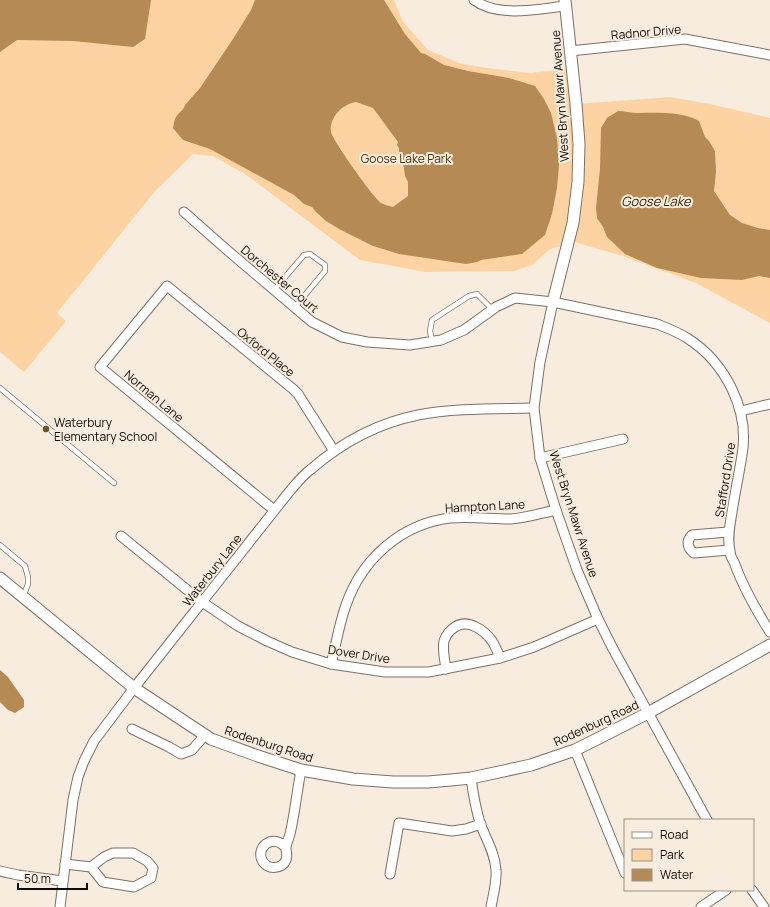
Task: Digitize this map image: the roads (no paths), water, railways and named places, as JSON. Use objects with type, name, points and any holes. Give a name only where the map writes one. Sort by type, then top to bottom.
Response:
[{"type":"street","points":[[474,0],[498,10],[509,11],[565,3]]},
{"type":"street","name":"West Bryn Mawr Avenue","points":[[565,3],[579,144],[578,182],[573,223],[553,302],[540,362],[534,408],[540,458],[577,570],[598,618],[612,647],[706,819]]},
{"type":"street","name":"Radnor Drive","points":[[570,51],[685,40],[770,55]]},
{"type":"street","name":"Dorchester Court","points":[[184,212],[203,230],[312,322],[342,337],[367,342],[410,345],[441,340],[464,330],[493,310],[515,298],[553,302]]},
{"type":"street","name":"Oxford Place","points":[[167,286],[293,389],[298,394],[334,451]]},
{"type":"street","name":"Norman Lane","points":[[167,286],[100,367],[274,510]]},
{"type":"street","name":"Stafford Drive","points":[[553,302],[657,324],[672,330],[687,338],[705,351],[724,373],[741,411],[744,438],[743,454],[728,532],[729,550],[748,595],[770,632]]},
{"type":"street","points":[[741,411],[770,404]]},
{"type":"street","name":"Waterbury Lane","points":[[60,907],[73,800],[78,777],[94,741],[289,492],[309,471],[334,451],[353,439],[397,420],[417,415],[452,410],[534,408]]},
{"type":"street","points":[[540,458],[623,439]]},
{"type":"street","name":"Hampton Lane","points":[[331,664],[344,610],[353,586],[368,564],[394,539],[424,524],[450,518],[470,517],[512,519],[556,510]]},
{"type":"street","points":[[728,532],[692,535],[689,538],[688,545],[694,553],[729,550]]},
{"type":"street","name":"Dover Drive","points":[[121,536],[202,602],[238,626],[292,652],[331,664],[385,672],[430,672],[500,658],[534,647],[598,618]]},
{"type":"street","name":"Rodenburg Road","points":[[0,578],[134,688],[211,739],[301,770],[354,779],[393,782],[428,782],[471,778],[531,765],[575,750],[599,738],[648,713],[770,645]]},
{"type":"street","points":[[446,669],[444,649],[445,640],[450,630],[458,625],[472,624],[482,631],[492,641],[500,658]]},
{"type":"street","points":[[132,729],[181,754],[192,750],[205,735]]},
{"type":"street","points":[[575,750],[624,871]]},
{"type":"street","points":[[286,848],[290,835],[301,770]]},
{"type":"street","points":[[471,778],[481,824],[494,858],[496,878],[492,907]]},
{"type":"street","points":[[390,874],[399,823],[452,831],[466,829],[481,824]]},
{"type":"street","points":[[65,864],[91,867],[104,857],[113,853],[133,853],[147,861],[153,868],[151,878],[134,886],[103,882],[91,867]]},
{"type":"street","points":[[0,871],[63,881]]},
{"type":"street","points":[[701,907],[725,891]]},
{"type":"street","points":[[753,891],[764,907]]},
{"type":"lane","points":[[274,290],[304,255],[310,254],[325,265],[325,271],[295,307]]},
{"type":"lane","points":[[432,341],[430,331],[432,320],[469,296],[477,294],[493,310]]},
{"type":"lane","points":[[0,388],[114,483]]},
{"type":"lane","points":[[0,545],[25,566],[28,584],[23,597]]},
{"type":"water","points":[[0,0],[151,0],[145,39],[133,47],[73,41],[17,40],[0,52]]},
{"type":"water","points":[[255,0],[384,0],[405,34],[421,53],[444,65],[509,78],[535,86],[551,113],[557,138],[559,165],[557,188],[552,214],[545,235],[522,254],[481,260],[466,264],[399,254],[373,246],[341,230],[326,221],[312,207],[304,204],[294,195],[210,149],[183,140],[173,128],[175,118],[200,88],[251,10]],"holes":[[[356,102],[373,108],[398,142],[397,145],[399,148],[399,154],[403,162],[405,176],[408,182],[408,196],[393,207],[381,203],[377,199],[346,157],[331,132],[334,117],[341,109],[351,103]]]},
{"type":"water","name":"Goose Lake","points":[[618,111],[677,114],[699,121],[705,137],[715,151],[716,172],[714,191],[730,215],[742,223],[770,230],[770,278],[759,276],[742,280],[701,278],[657,268],[625,254],[607,237],[597,218],[596,208],[600,169],[601,128],[607,118]]},
{"type":"water","points":[[0,670],[8,677],[24,700],[24,707],[15,713],[8,710],[0,702]]},
{"type":"place","name":"Waterbury Elementary School","points":[[46,429]]},
{"type":"park label","name":"Goose Lake Park","points":[[406,158]]}]
